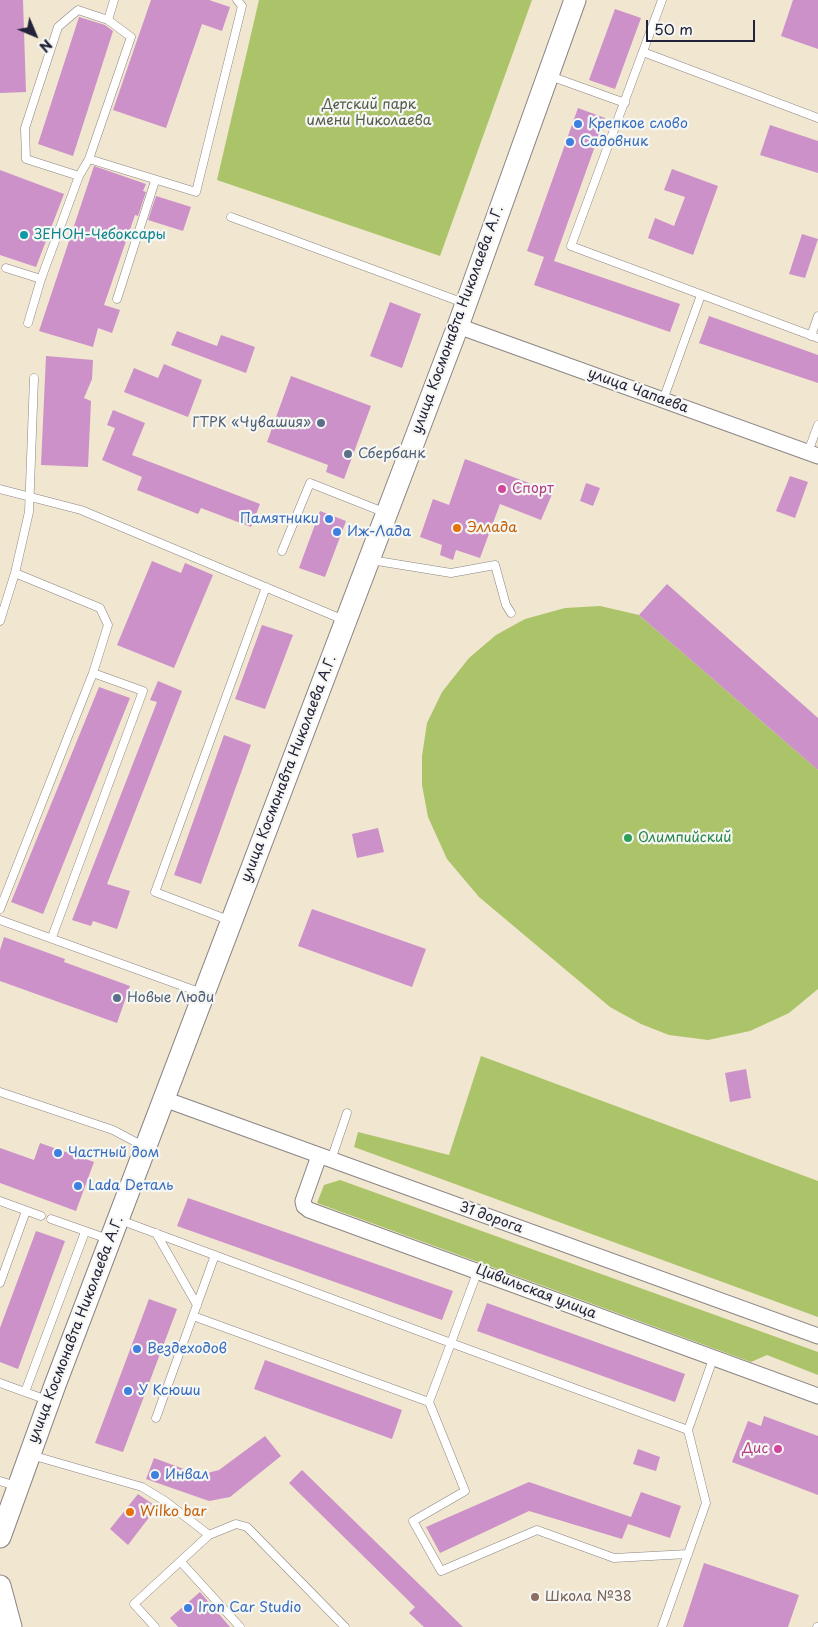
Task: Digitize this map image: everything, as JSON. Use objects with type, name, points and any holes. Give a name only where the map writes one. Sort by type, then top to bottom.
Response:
[{"type":"street","name":"улица Космонавта Николаева А.Г.","points":[[0,1537],[9,1484],[29,1455],[458,326],[575,0]]},
{"type":"street","name":"улица Чапаева","points":[[458,326],[813,454]]},
{"type":"street","name":"31 дорога","points":[[164,1099],[818,1336]]},
{"type":"street","name":"Цивильская улица","points":[[325,1158],[303,1201],[304,1206],[309,1210],[478,1270],[713,1359],[818,1396]]},
{"type":"street","points":[[0,1586],[11,1627]]},
{"type":"lane","points":[[108,20],[114,0]]},
{"type":"lane","points":[[89,159],[155,181],[196,192],[242,6],[237,0]]},
{"type":"lane","points":[[662,0],[571,246],[815,337],[818,316]]},
{"type":"lane","points":[[28,323],[40,279],[79,176],[89,159],[131,37],[108,20],[78,10],[58,27],[25,128],[26,159],[79,176]]},
{"type":"lane","points":[[643,52],[818,118]]},
{"type":"lane","points":[[548,75],[624,103]]},
{"type":"lane","points":[[118,300],[155,181]]},
{"type":"lane","points":[[231,217],[466,303]]},
{"type":"lane","points":[[6,268],[40,279]]},
{"type":"lane","points":[[663,400],[701,294]]},
{"type":"lane","points":[[0,621],[15,573],[29,512],[34,378]]},
{"type":"lane","points":[[813,454],[818,425]]},
{"type":"lane","points":[[282,551],[310,483],[386,513]]},
{"type":"lane","points":[[0,488],[81,510],[345,620]]},
{"type":"lane","points":[[368,560],[451,574],[496,565],[506,605],[511,613]]},
{"type":"lane","points":[[0,909],[92,673],[108,625],[100,608],[15,573]]},
{"type":"lane","points":[[232,921],[155,892],[266,588]]},
{"type":"lane","points":[[52,937],[143,691],[92,673]]},
{"type":"lane","points":[[0,920],[52,937],[151,976],[204,994]]},
{"type":"lane","points":[[0,1092],[113,1130],[146,1147]]},
{"type":"lane","points":[[325,1158],[347,1113]]},
{"type":"lane","points":[[0,1201],[41,1216]]},
{"type":"lane","points":[[0,1284],[26,1210]]},
{"type":"lane","points":[[118,1219],[688,1430]]},
{"type":"lane","points":[[50,1220],[110,1240]]},
{"type":"lane","points":[[25,1392],[84,1232]]},
{"type":"lane","points":[[156,1233],[197,1305]]},
{"type":"lane","points":[[156,1418],[216,1255]]},
{"type":"lane","points":[[478,1270],[429,1402],[465,1491],[413,1521],[441,1571],[537,1530],[614,1558],[688,1554]]},
{"type":"lane","points":[[193,1316],[429,1402]]},
{"type":"lane","points":[[662,1627],[706,1503],[688,1430],[713,1359]]},
{"type":"lane","points":[[0,1383],[49,1401]]},
{"type":"lane","points":[[29,1455],[142,1487],[165,1500],[209,1535]]},
{"type":"lane","points":[[155,1627],[134,1604],[209,1535],[236,1524],[247,1527],[345,1627]]},
{"type":"lane","points":[[181,1562],[240,1627]]},
{"type":"green space","name":"Детский парк имени Николаева","points":[[259,0],[532,0],[440,256],[217,180]]},
{"type":"green space","name":"Олимпийский","points":[[600,606],[639,615],[818,770],[818,989],[789,1013],[750,1031],[708,1040],[669,1035],[641,1024],[610,1007],[479,897],[447,859],[428,817],[422,785],[422,756],[427,723],[442,692],[469,658],[496,635],[525,619],[565,608]]},
{"type":"green space","points":[[481,1056],[818,1181],[818,1317],[354,1147],[358,1132],[449,1155]]},
{"type":"green space","points":[[340,1180],[818,1352],[818,1375],[767,1355],[751,1362],[317,1203],[324,1185]]},
{"type":"building","points":[[0,0],[23,0],[26,92],[0,93]]},
{"type":"building","points":[[151,0],[209,0],[230,7],[222,31],[202,24],[166,128],[113,110]]},
{"type":"building","points":[[793,0],[818,0],[818,49],[781,36]]},
{"type":"building","points":[[615,9],[641,18],[615,89],[589,80]]},
{"type":"building","points":[[79,17],[105,25],[113,31],[73,156],[38,144]]},
{"type":"building","points":[[578,108],[605,118],[554,261],[680,304],[670,332],[534,285],[544,257],[527,251]]},
{"type":"building","points":[[770,125],[818,141],[818,173],[760,155]]},
{"type":"building","points":[[94,166],[146,184],[143,191],[146,192],[138,216],[135,215],[104,305],[120,310],[112,333],[98,328],[93,347],[39,331]]},
{"type":"building","points":[[672,169],[718,186],[693,255],[648,238],[655,218],[674,226],[685,197],[664,190]]},
{"type":"building","name":"ЗЕНОН-Чебоксары","points":[[0,170],[64,194],[36,267],[0,255]]},
{"type":"building","points":[[156,196],[191,207],[183,231],[148,220]]},
{"type":"building","points":[[802,234],[818,239],[805,278],[789,274]]},
{"type":"building","points":[[390,302],[421,314],[402,368],[370,356]]},
{"type":"building","points":[[709,316],[818,355],[818,383],[699,343]]},
{"type":"building","points":[[177,331],[217,346],[221,335],[255,347],[246,373],[171,345]]},
{"type":"building","points":[[46,356],[93,360],[92,379],[84,398],[91,401],[88,467],[41,465]]},
{"type":"building","points":[[164,364],[202,380],[188,417],[124,392],[134,368],[158,378]]},
{"type":"building","points":[[291,376],[371,406],[344,479],[326,472],[328,465],[267,442]]},
{"type":"building","points":[[113,410],[145,423],[132,455],[260,504],[251,527],[201,508],[198,514],[137,490],[142,477],[102,460],[115,428],[107,425]]},
{"type":"building","points":[[465,459],[553,492],[541,520],[500,504],[480,558],[456,550],[453,560],[440,555],[442,545],[420,537],[433,499],[449,505]]},
{"type":"building","points":[[790,476],[808,482],[795,518],[776,511]]},
{"type":"building","points":[[586,483],[600,488],[593,506],[580,501]]},
{"type":"building","points":[[320,511],[346,521],[325,577],[299,568]]},
{"type":"building","points":[[152,561],[181,573],[185,563],[213,575],[174,668],[117,645]]},
{"type":"building","points":[[667,584],[818,718],[818,770],[639,615]]},
{"type":"building","points":[[262,625],[293,635],[265,709],[235,699]]},
{"type":"building","points":[[158,681],[182,691],[107,884],[130,891],[117,929],[93,921],[91,926],[72,920],[157,702],[150,700]]},
{"type":"building","points":[[99,687],[130,698],[43,914],[11,902]]},
{"type":"building","points":[[224,735],[251,745],[201,884],[174,875]]},
{"type":"building","points":[[378,828],[384,852],[357,858],[352,834]]},
{"type":"building","points":[[312,909],[426,949],[412,987],[298,946]]},
{"type":"building","points":[[4,937],[65,959],[64,962],[130,986],[117,1023],[0,981],[0,950]]},
{"type":"building","points":[[746,1069],[751,1098],[730,1102],[725,1073]]},
{"type":"building","points":[[40,1143],[94,1162],[76,1211],[0,1183],[0,1148],[34,1160]]},
{"type":"building","points":[[188,1198],[453,1291],[442,1320],[177,1226]]},
{"type":"building","points":[[36,1231],[65,1241],[18,1369],[0,1362],[0,1328]]},
{"type":"building","points":[[149,1299],[177,1309],[123,1452],[95,1443]]},
{"type":"building","points":[[487,1303],[685,1374],[675,1402],[477,1331]]},
{"type":"building","points":[[265,1360],[402,1410],[392,1439],[254,1389]]},
{"type":"building","name":"Дис","points":[[764,1416],[818,1436],[818,1495],[732,1462],[748,1421],[761,1426]]},
{"type":"building","points":[[265,1436],[281,1456],[230,1497],[209,1501],[146,1479],[154,1458],[200,1475],[219,1470]]},
{"type":"building","points":[[638,1449],[660,1457],[656,1471],[633,1464]]},
{"type":"building","points":[[302,1470],[463,1627],[424,1627],[409,1613],[415,1607],[289,1483]]},
{"type":"building","points":[[529,1482],[631,1517],[641,1492],[681,1506],[670,1538],[628,1524],[622,1539],[529,1511],[440,1553],[426,1527]]},
{"type":"building","points":[[138,1494],[157,1507],[128,1545],[110,1529]]},
{"type":"building","points":[[704,1563],[799,1595],[788,1627],[683,1627]]},
{"type":"building","points":[[200,1592],[230,1627],[178,1627],[170,1618]]},
{"type":"place","name":"Крепкое слово","points":[[578,124]]},
{"type":"place","name":"Садовник","points":[[570,142]]},
{"type":"place","name":"ЗЕНОН-Чебоксары","points":[[24,235]]},
{"type":"place","name":"ГТРК «Чувашия»","points":[[321,423]]},
{"type":"place","name":"Сбербанк","points":[[348,454]]},
{"type":"place","name":"Спорт","points":[[502,489]]},
{"type":"place","name":"Памятники","points":[[329,519]]},
{"type":"place","name":"Эллада","points":[[457,528]]},
{"type":"place","name":"Иж-Лада","points":[[337,532]]},
{"type":"place","name":"Олимпийский","points":[[628,838]]},
{"type":"place","name":"Новые Люди","points":[[117,998]]},
{"type":"place","name":"Частный дом","points":[[58,1153]]},
{"type":"place","name":"Lada Dеталь","points":[[78,1186]]},
{"type":"place","name":"Вездеходов","points":[[137,1349]]},
{"type":"place","name":"У Ксюши","points":[[128,1391]]},
{"type":"place","name":"Дис","points":[[778,1449]]},
{"type":"place","name":"Инвал","points":[[155,1475]]},
{"type":"place","name":"Wilko bar","points":[[130,1512]]},
{"type":"place","name":"Школа №38","points":[[535,1597]]},
{"type":"place","name":"Iron Car Studio","points":[[188,1608]]}]
